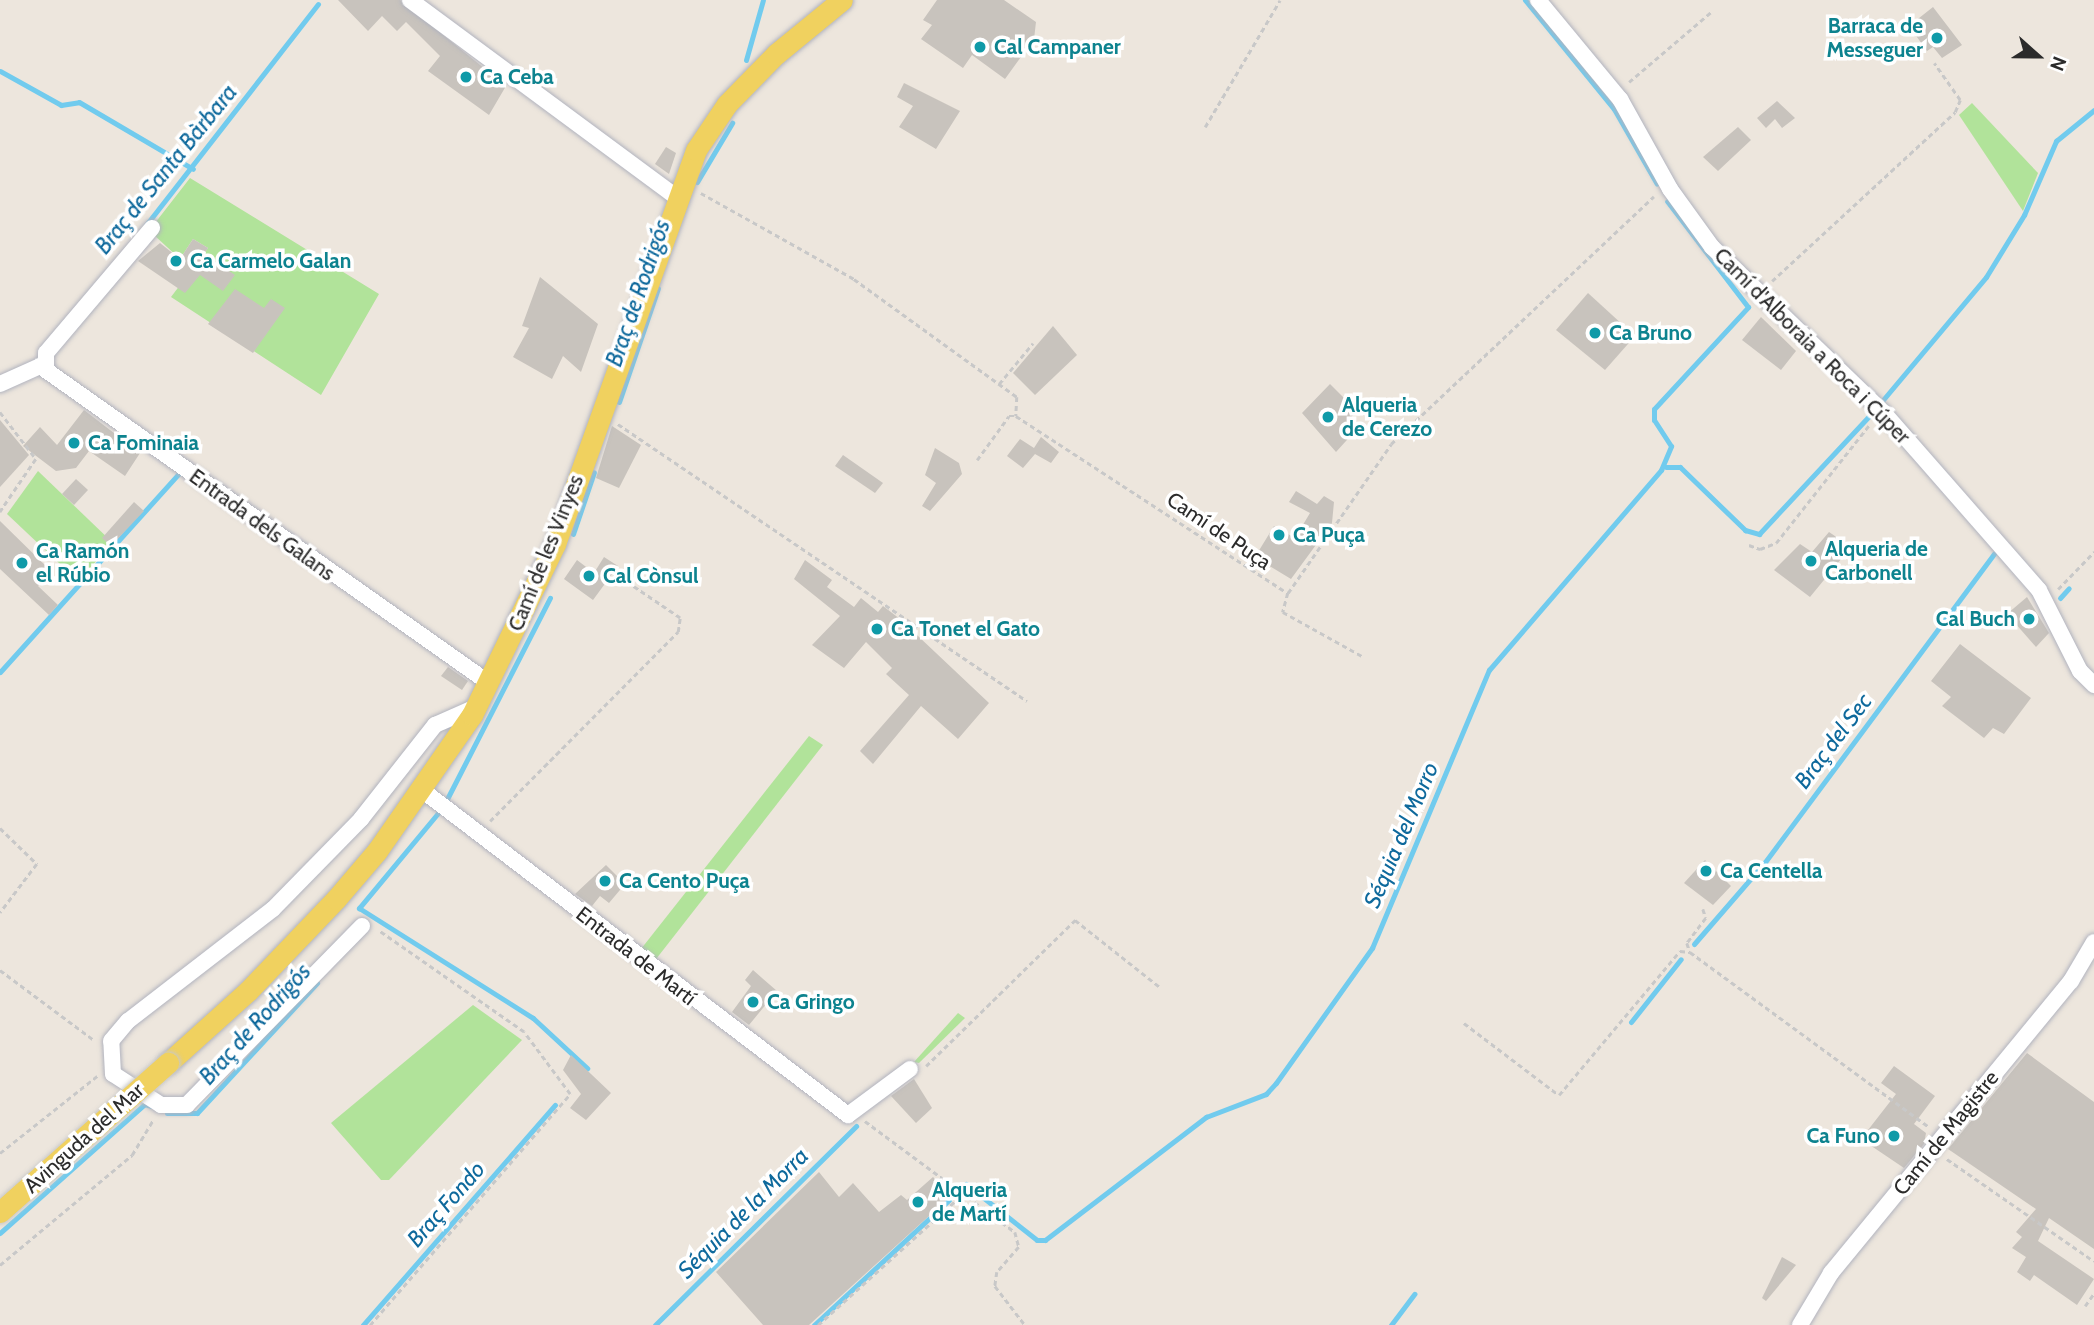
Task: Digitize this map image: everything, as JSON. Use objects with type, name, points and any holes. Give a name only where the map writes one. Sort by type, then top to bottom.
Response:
[{"type":"main road","name":"Camí de les Vinyes","points":[[168,1063],[248,991],[336,899],[422,790],[476,707],[555,544],[677,189],[727,104],[776,54],[842,0]]},
{"type":"main road","name":"Avinguda del Mar","points":[[0,1212],[168,1063]]},
{"type":"street","points":[[410,0],[677,189]]},
{"type":"street","name":"Camí d'Alboraia a Roca i Cúper","points":[[1538,0],[1616,94],[1670,188],[1712,247],[1884,413],[2046,602],[2080,671],[2094,685]]},
{"type":"street","points":[[0,384],[34,364],[46,369],[46,353],[152,228]]},
{"type":"street","name":"Entrada dels Galans","points":[[46,369],[489,683]]},
{"type":"street","points":[[362,926],[204,1094],[175,1109],[162,1105],[113,1074],[111,1041],[128,1021],[273,909],[361,818],[435,724],[476,707]]},
{"type":"street","name":"Entrada de Martí","points":[[422,790],[722,1023],[848,1115],[853,1113]]},
{"type":"street","name":"Camí de Magistre","points":[[1800,1325],[1831,1273],[2071,981],[2094,942]]},
{"type":"street","points":[[853,1113],[910,1069]]},
{"type":"path","points":[[1205,127],[1280,0]]},
{"type":"path","points":[[1616,94],[1711,12]]},
{"type":"path","points":[[1759,293],[1955,112],[1959,100],[1934,63]]},
{"type":"path","name":"Camí de Puça","points":[[1016,416],[1288,593],[1391,444],[1652,197],[1670,188]]},
{"type":"path","points":[[677,189],[853,279],[1017,397],[1016,416],[1009,416],[977,460]]},
{"type":"path","points":[[999,384],[1033,344]]},
{"type":"path","points":[[0,412],[36,459],[0,512]]},
{"type":"path","points":[[601,412],[1027,701]]},
{"type":"path","points":[[1749,545],[1760,549],[1776,543],[1798,509],[1884,413]]},
{"type":"path","points":[[2046,602],[2094,552]]},
{"type":"path","points":[[477,834],[678,632],[680,618],[621,578]]},
{"type":"path","points":[[1288,593],[1283,612],[1363,657]]},
{"type":"path","points":[[0,828],[37,864],[0,913]]},
{"type":"path","points":[[1690,952],[1687,943],[1706,918],[1703,909]]},
{"type":"path","points":[[910,1069],[934,1060],[1075,920],[1161,988]]},
{"type":"path","points":[[362,926],[435,965],[477,1003],[524,1032],[570,1094],[370,1325]]},
{"type":"path","points":[[1464,1024],[1559,1095],[1680,951],[1690,952],[1943,1137]]},
{"type":"path","points":[[0,970],[90,1038],[111,1041]]},
{"type":"path","points":[[0,1153],[111,1065]]},
{"type":"path","points":[[0,1265],[132,1154],[162,1105]]},
{"type":"path","points":[[853,1113],[963,1194],[1018,1239],[1019,1247],[995,1279],[1000,1298],[1025,1325]]},
{"type":"path","points":[[1931,1152],[2094,1261]]},
{"type":"path","points":[[818,1325],[963,1194]]},
{"type":"path","points":[[2085,1306],[2094,1293]]},
{"type":"green space","points":[[1972,103],[2038,173],[2023,211],[1959,115]]},
{"type":"green space","points":[[190,178],[379,294],[321,395],[171,297],[208,248],[193,239],[180,259],[154,235],[155,223]]},
{"type":"green space","points":[[38,471],[113,543],[78,581],[7,514]]},
{"type":"green space","points":[[809,736],[823,745],[653,963],[641,949]]},
{"type":"green space","points":[[473,1005],[522,1040],[389,1180],[381,1180],[331,1123]]},
{"type":"green space","points":[[958,1013],[965,1018],[919,1063],[914,1062]]},
{"type":"building","points":[[338,0],[400,0],[506,86],[489,115],[428,71],[440,56],[406,22],[397,31],[382,16],[368,31]]},
{"type":"building","name":"Cal Campaner","points":[[937,0],[1004,0],[1036,22],[1034,39],[1005,79],[972,55],[963,68],[921,39],[932,25],[923,20]]},
{"type":"building","name":"Barraca de Messeguer","points":[[1933,7],[1962,45],[1942,58],[1933,47],[1927,51],[1909,26]]},
{"type":"building","points":[[904,83],[960,111],[936,149],[899,127],[913,106],[897,97]]},
{"type":"building","points":[[1777,101],[1795,118],[1782,128],[1775,119],[1766,128],[1757,118]]},
{"type":"building","points":[[1738,127],[1751,140],[1718,171],[1703,157]]},
{"type":"building","points":[[666,147],[676,153],[669,174],[655,164]]},
{"type":"building","name":"Ca Carmelo Galan","points":[[193,239],[208,248],[204,254],[235,275],[223,291],[200,275],[185,293],[138,261],[160,243],[180,259]]},
{"type":"building","points":[[540,277],[598,324],[581,372],[563,356],[552,379],[513,357],[529,328],[522,326]]},
{"type":"building","points":[[235,289],[264,308],[271,299],[285,308],[253,353],[208,324]]},
{"type":"building","name":"Ca Bruno","points":[[1588,293],[1635,336],[1605,370],[1556,330]]},
{"type":"building","points":[[1761,317],[1796,351],[1781,370],[1742,340]]},
{"type":"building","points":[[1053,326],[1077,355],[1035,395],[1013,373]]},
{"type":"building","name":"Alqueria de Cerezo","points":[[1330,384],[1348,402],[1344,406],[1353,415],[1347,422],[1356,430],[1336,452],[1302,413]]},
{"type":"building","name":"Ca Fominaia","points":[[84,410],[140,453],[125,476],[89,451],[76,468],[56,471],[23,446],[40,427],[57,445]]},
{"type":"building","points":[[0,420],[29,455],[0,487]]},
{"type":"building","points":[[612,426],[641,445],[619,488],[596,478]]},
{"type":"building","points":[[1041,437],[1059,452],[1051,463],[1035,454],[1023,468],[1007,456],[1020,439],[1034,448]]},
{"type":"building","points":[[935,448],[959,463],[962,474],[930,511],[922,506],[936,483],[925,475]]},
{"type":"building","points":[[843,455],[883,483],[875,493],[835,466]]},
{"type":"building","points":[[76,479],[88,490],[74,505],[62,494]]},
{"type":"building","name":"Ca Puça","points":[[1296,491],[1317,504],[1324,496],[1334,502],[1332,523],[1291,579],[1255,557],[1274,526],[1295,538],[1310,513],[1289,502]]},
{"type":"building","points":[[134,502],[144,511],[111,546],[102,538]]},
{"type":"building","name":"Ca Ramón el Rúbio","points":[[0,521],[51,571],[38,586],[58,605],[49,615],[0,569]]},
{"type":"building","name":"Alqueria de Carbonell","points":[[1829,532],[1851,547],[1810,597],[1774,570],[1800,544],[1812,552]]},
{"type":"building","name":"Cal Cònsul","points":[[604,557],[618,566],[593,600],[564,579],[577,560],[594,573]]},
{"type":"building","points":[[805,560],[832,580],[827,587],[854,607],[861,598],[878,612],[883,606],[900,619],[989,703],[958,739],[921,706],[873,764],[860,751],[909,695],[886,674],[892,668],[866,642],[844,668],[812,645],[840,616],[794,579]]},
{"type":"building","name":"Cal Buch","points":[[2027,597],[2049,633],[2036,647],[2007,614]]},
{"type":"building","points":[[1960,644],[2031,698],[2004,734],[1993,728],[1984,738],[1942,706],[1951,697],[1931,681]]},
{"type":"building","points":[[448,667],[468,681],[462,690],[441,676]]},
{"type":"building","name":"Ca Centella","points":[[1705,860],[1731,886],[1713,905],[1684,883]]},
{"type":"building","name":"Ca Cento Puça","points":[[606,865],[625,884],[609,903],[600,896],[592,906],[575,894]]},
{"type":"building","name":"Ca Gringo","points":[[753,970],[777,991],[749,1025],[732,1012],[751,986],[745,980]]},
{"type":"building","points":[[2027,1053],[2094,1102],[2094,1249],[2049,1218],[2038,1241],[2094,1279],[2077,1305],[2034,1275],[2030,1281],[2017,1272],[2026,1257],[2012,1248],[2022,1237],[2016,1232],[2036,1209],[1948,1149]]},
{"type":"building","points":[[571,1055],[611,1093],[586,1120],[570,1108],[581,1094],[563,1070]]},
{"type":"building","points":[[1894,1066],[1935,1096],[1914,1124],[1926,1133],[1924,1144],[1904,1168],[1861,1139],[1896,1094],[1881,1083]]},
{"type":"building","points":[[914,1079],[932,1108],[916,1123],[891,1096]]},
{"type":"building","points":[[819,1172],[839,1197],[853,1183],[879,1212],[901,1195],[907,1200],[933,1177],[951,1196],[809,1325],[763,1325],[716,1272]]},
{"type":"building","points":[[1782,1257],[1796,1265],[1766,1301],[1762,1298]]},
{"type":"waterway","name":"Braç de Rodrigós","points":[[746,60],[763,0]]},
{"type":"waterway","points":[[1525,0],[1614,109],[1657,184]]},
{"type":"waterway","name":"Braç de Santa Bàrbara","points":[[146,225],[318,4]]},
{"type":"waterway","points":[[0,71],[61,105],[79,102],[193,169]]},
{"type":"waterway","points":[[1882,401],[1986,277],[2024,215],[2056,141],[2094,110]]},
{"type":"waterway","name":"Braç de Rodrigós","points":[[697,182],[732,123]]},
{"type":"waterway","name":"Séquia del Morro","points":[[966,1184],[1037,1240],[1045,1240],[1206,1117],[1266,1094],[1276,1083],[1372,948],[1489,670],[1661,470],[1671,446],[1654,420],[1654,409],[1748,307],[1667,201]]},
{"type":"waterway","name":"Braç de Rodrigós","points":[[619,402],[658,288]]},
{"type":"waterway","points":[[1666,467],[1680,467],[1745,530],[1759,534],[1869,416]]},
{"type":"waterway","name":"Braç de Rodrigós","points":[[573,534],[594,472]]},
{"type":"waterway","name":"Braç de Santa Bàrbara","points":[[0,672],[179,473]]},
{"type":"waterway","name":"Braç del Sec","points":[[1694,944],[1765,862],[1994,554]]},
{"type":"waterway","name":"Braç del Sec","points":[[2060,598],[2069,588]]},
{"type":"waterway","name":"Braç de Rodrigós","points":[[447,799],[550,598]]},
{"type":"waterway","name":"Braç Fondo","points":[[438,813],[359,908],[533,1018],[587,1068]]},
{"type":"waterway","name":"Braç del Sec","points":[[1631,1022],[1681,959]]},
{"type":"waterway","name":"Braç de Rodrigós","points":[[167,1113],[197,1113],[317,983]]},
{"type":"waterway","name":"Braç de Rodrigós","points":[[0,1233],[145,1104],[151,1106]]},
{"type":"waterway","name":"Braç Fondo","points":[[363,1325],[555,1105]]},
{"type":"waterway","name":"Séquia de la Morra","points":[[655,1325],[856,1126]]},
{"type":"waterway","name":"Séquia del Morro","points":[[814,1325],[949,1200]]},
{"type":"waterway","name":"Braç del Sec","points":[[1391,1325],[1414,1294]]},
{"type":"place","name":"Barraca de Messeguer","points":[[1937,38]]},
{"type":"place","name":"Cal Campaner","points":[[980,47]]},
{"type":"place","name":"Ca Ceba","points":[[466,77]]},
{"type":"place","name":"Ca Carmelo Galan","points":[[176,261]]},
{"type":"place","name":"Ca Bruno","points":[[1595,333]]},
{"type":"place","name":"Alqueria de Cerezo","points":[[1328,417]]},
{"type":"place","name":"Ca Fominaia","points":[[74,443]]},
{"type":"place","name":"Ca Puça","points":[[1279,535]]},
{"type":"place","name":"Alqueria de Carbonell","points":[[1811,561]]},
{"type":"place","name":"Ca Ramón el Rúbio","points":[[22,563]]},
{"type":"place","name":"Cal Cònsul","points":[[589,576]]},
{"type":"place","name":"Cal Buch","points":[[2029,619]]},
{"type":"place","name":"Ca Tonet el Gato","points":[[877,629]]},
{"type":"place","name":"Ca Centella","points":[[1706,871]]},
{"type":"place","name":"Ca Cento Puça","points":[[605,881]]},
{"type":"place","name":"Ca Gringo","points":[[753,1002]]},
{"type":"place","name":"Ca Funo","points":[[1894,1136]]},
{"type":"place","name":"Alqueria de Martí","points":[[918,1202]]}]
